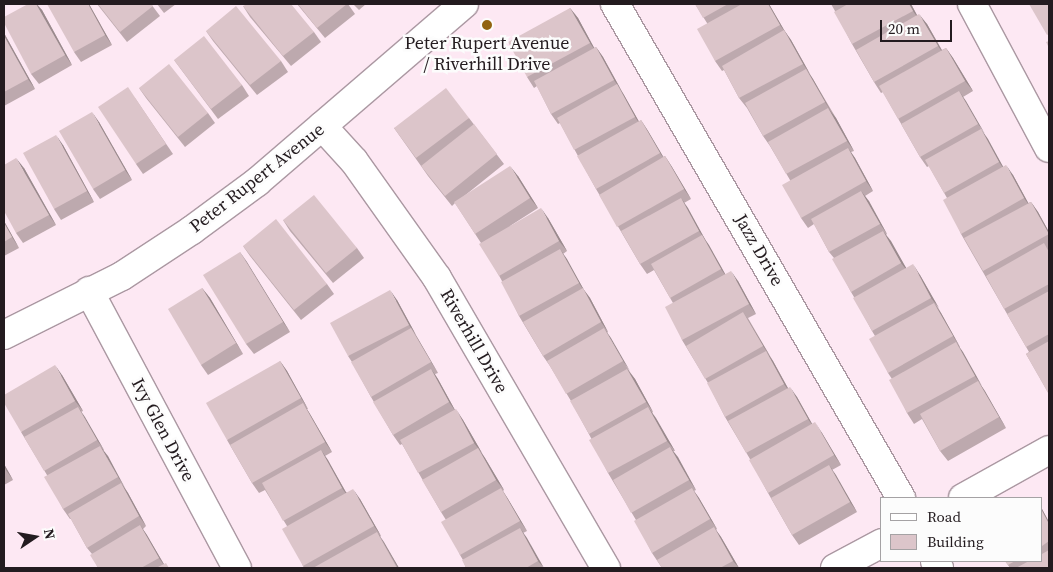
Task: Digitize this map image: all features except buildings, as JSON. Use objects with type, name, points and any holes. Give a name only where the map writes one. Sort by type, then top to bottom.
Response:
[{"type":"street","name":"Peter Rupert Avenue","points":[[4,335],[122,276],[192,230],[322,126],[464,4]]},
{"type":"street","name":"Jazz Drive","points":[[615,4],[900,497]]},
{"type":"street","points":[[972,4],[1049,148]]},
{"type":"street","name":"Riverhill Drive","points":[[322,126],[354,161],[437,278],[606,568]]},
{"type":"street","name":"Ivy Glen Drive","points":[[89,291],[237,568]]},
{"type":"street","points":[[965,497],[1049,450]]},
{"type":"street","points":[[835,568],[880,544]]},
{"type":"place","name":"Peter Rupert Avenue / Riverhill Drive","points":[[487,25]]}]
